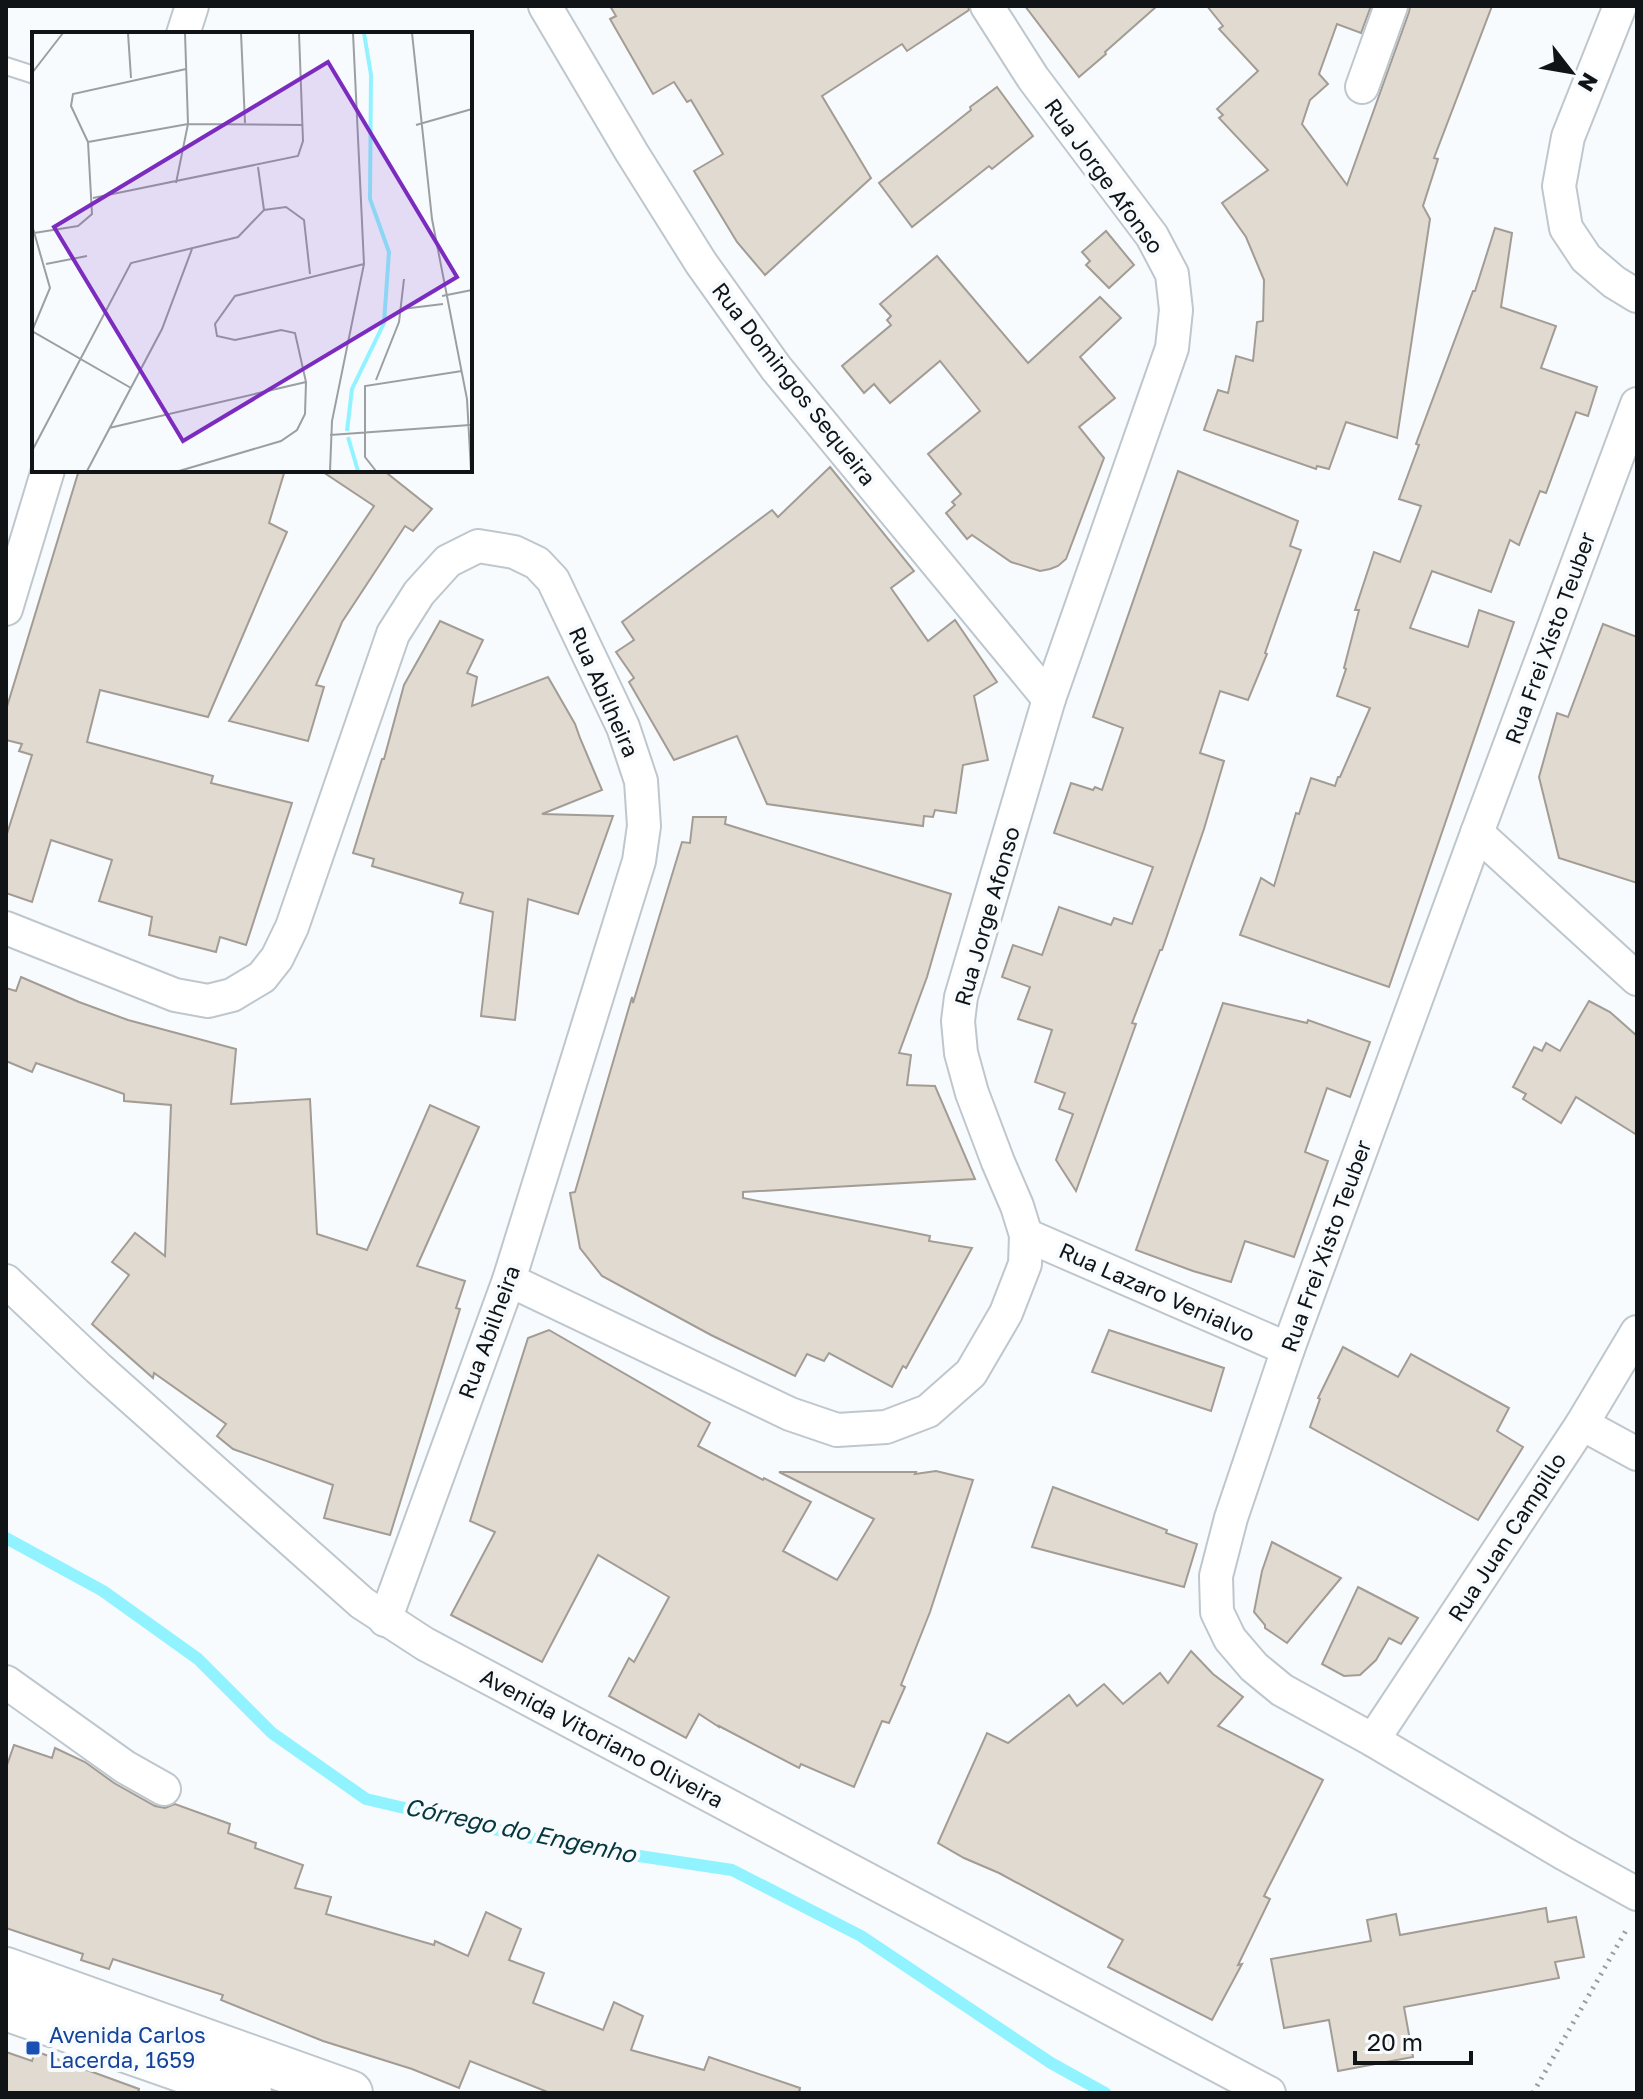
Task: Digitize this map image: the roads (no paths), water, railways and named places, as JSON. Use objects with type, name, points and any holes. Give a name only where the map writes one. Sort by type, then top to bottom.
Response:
[{"type":"main road","points":[[6,1970],[350,2093]]},
{"type":"main road","points":[[6,2008],[249,2093]]},
{"type":"street","points":[[184,32],[192,6]]},
{"type":"street","name":"Rua Domingos Sequeira","points":[[545,6],[701,263],[776,368],[1049,699]]},
{"type":"street","name":"Rua Jorge Afonso","points":[[509,1280],[790,1414],[837,1430],[886,1427],[928,1411],[971,1373],[1006,1313],[1025,1264],[1026,1235],[972,1093],[961,1053],[958,1021],[961,997],[1049,699],[1172,348],[1176,310],[1172,274],[1152,236],[1033,78],[987,6]]},
{"type":"street","points":[[1362,87],[1391,6]]},
{"type":"street","points":[[1620,6],[1568,137],[1559,186],[1566,228],[1586,258],[1614,282],[1637,296]]},
{"type":"street","name":"Rua Frei Xisto Teuber","points":[[1633,1909],[1563,1853],[1373,1740],[1282,1690],[1254,1667],[1230,1639],[1217,1612],[1216,1576],[1231,1518],[1288,1349],[1637,404]]},
{"type":"street","points":[[6,609],[47,472]]},
{"type":"street","name":"Rua Abilheira","points":[[6,928],[175,995],[208,1001],[232,995],[262,977],[277,958],[292,927],[393,634],[419,593],[448,561],[478,546],[514,552],[537,563],[553,580],[623,727],[641,781],[644,826],[639,861],[509,1280],[385,1620]]},
{"type":"street","points":[[1477,833],[1637,979]]},
{"type":"street","name":"Rua Lazaro Venialvo","points":[[1026,1235],[1288,1349]]},
{"type":"street","name":"Avenida Vitoriano Oliveira","points":[[6,1281],[98,1368],[362,1603],[385,1620],[1269,2093]]},
{"type":"street","name":"Rua Juan Campillo","points":[[1373,1740],[1582,1424],[1637,1332]]},
{"type":"street","points":[[1582,1424],[1637,1454]]},
{"type":"street","points":[[6,1682],[125,1767],[164,1789]]},
{"type":"lane","points":[[6,66],[32,74]]},
{"type":"waterway","name":"Córrego do Engenho","points":[[6,1538],[103,1591],[198,1659],[272,1733],[366,1799],[553,1843],[732,1870],[861,1936],[1051,2063],[1105,2093]]},
{"type":"place","name":"Avenida Carlos Lacerda, 1659","points":[[33,2048]]}]
